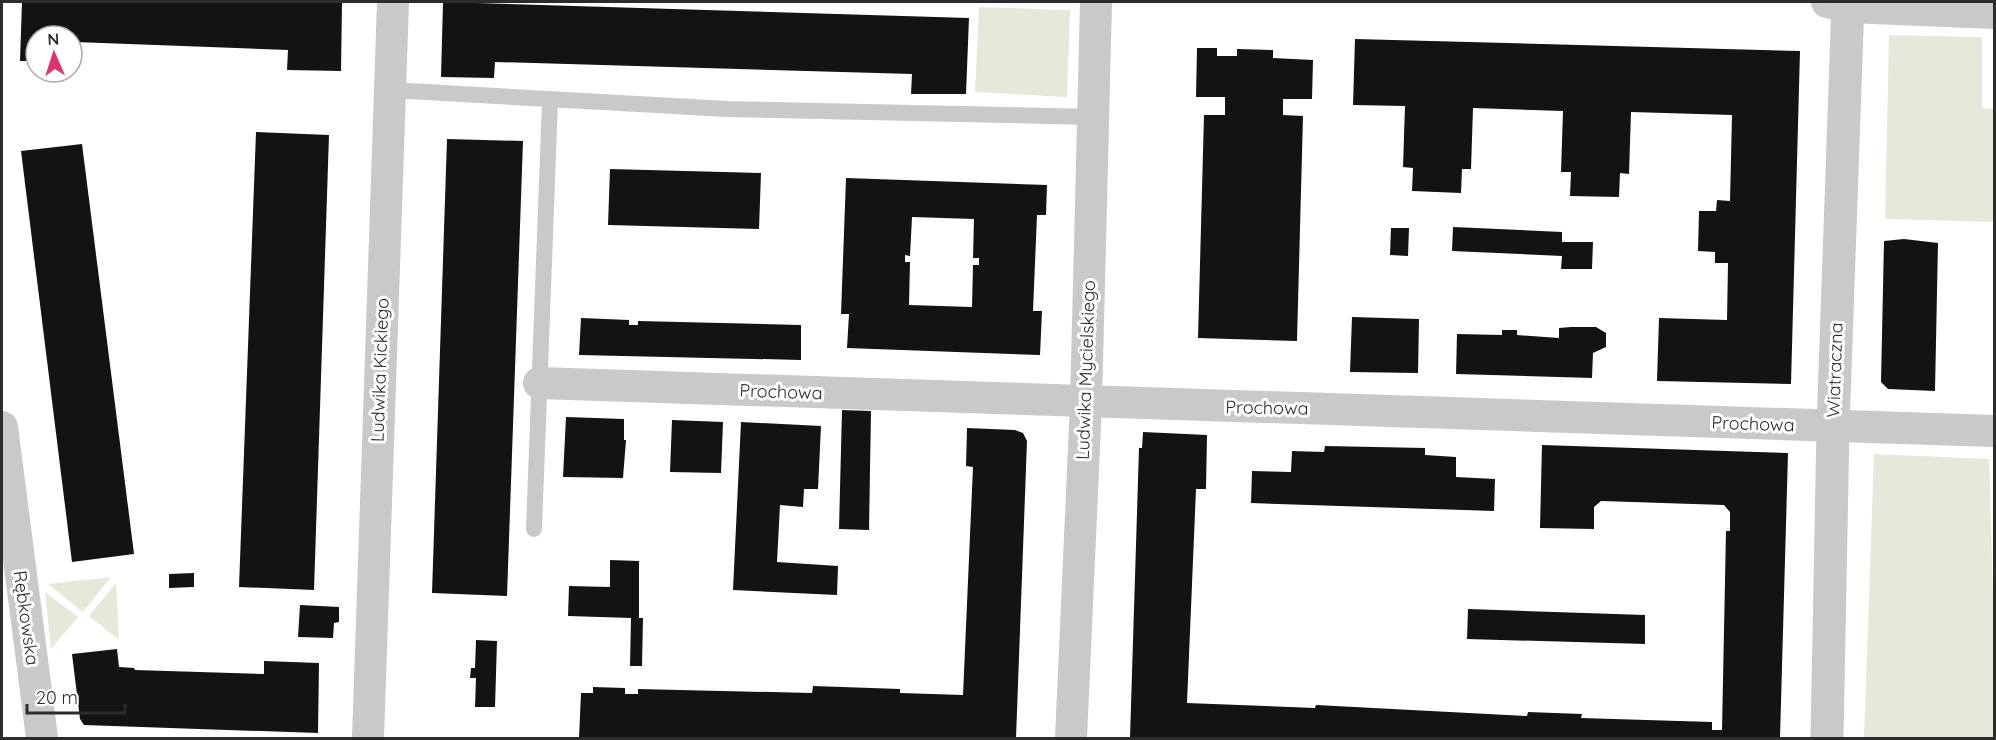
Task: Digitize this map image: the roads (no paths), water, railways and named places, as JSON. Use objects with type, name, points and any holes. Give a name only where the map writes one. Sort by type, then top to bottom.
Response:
[{"type":"street","name":"Ludwika Kickiego","points":[[368,738],[393,2]]},
{"type":"street","name":"Ludwika Mycielskiego","points":[[1071,738],[1086,403],[1096,2]]},
{"type":"street","points":[[1841,3],[1995,13]]},
{"type":"street","name":"Wiatraczna","points":[[1827,738],[1841,3]]},
{"type":"street","name":"Prochowa","points":[[539,383],[1086,403],[1995,431]]},
{"type":"street","name":"Rębkowska","points":[[2,427],[42,738]]},
{"type":"lane","points":[[390,90],[550,101],[727,109],[1093,117]]},
{"type":"lane","points":[[534,529],[550,101]]}]
